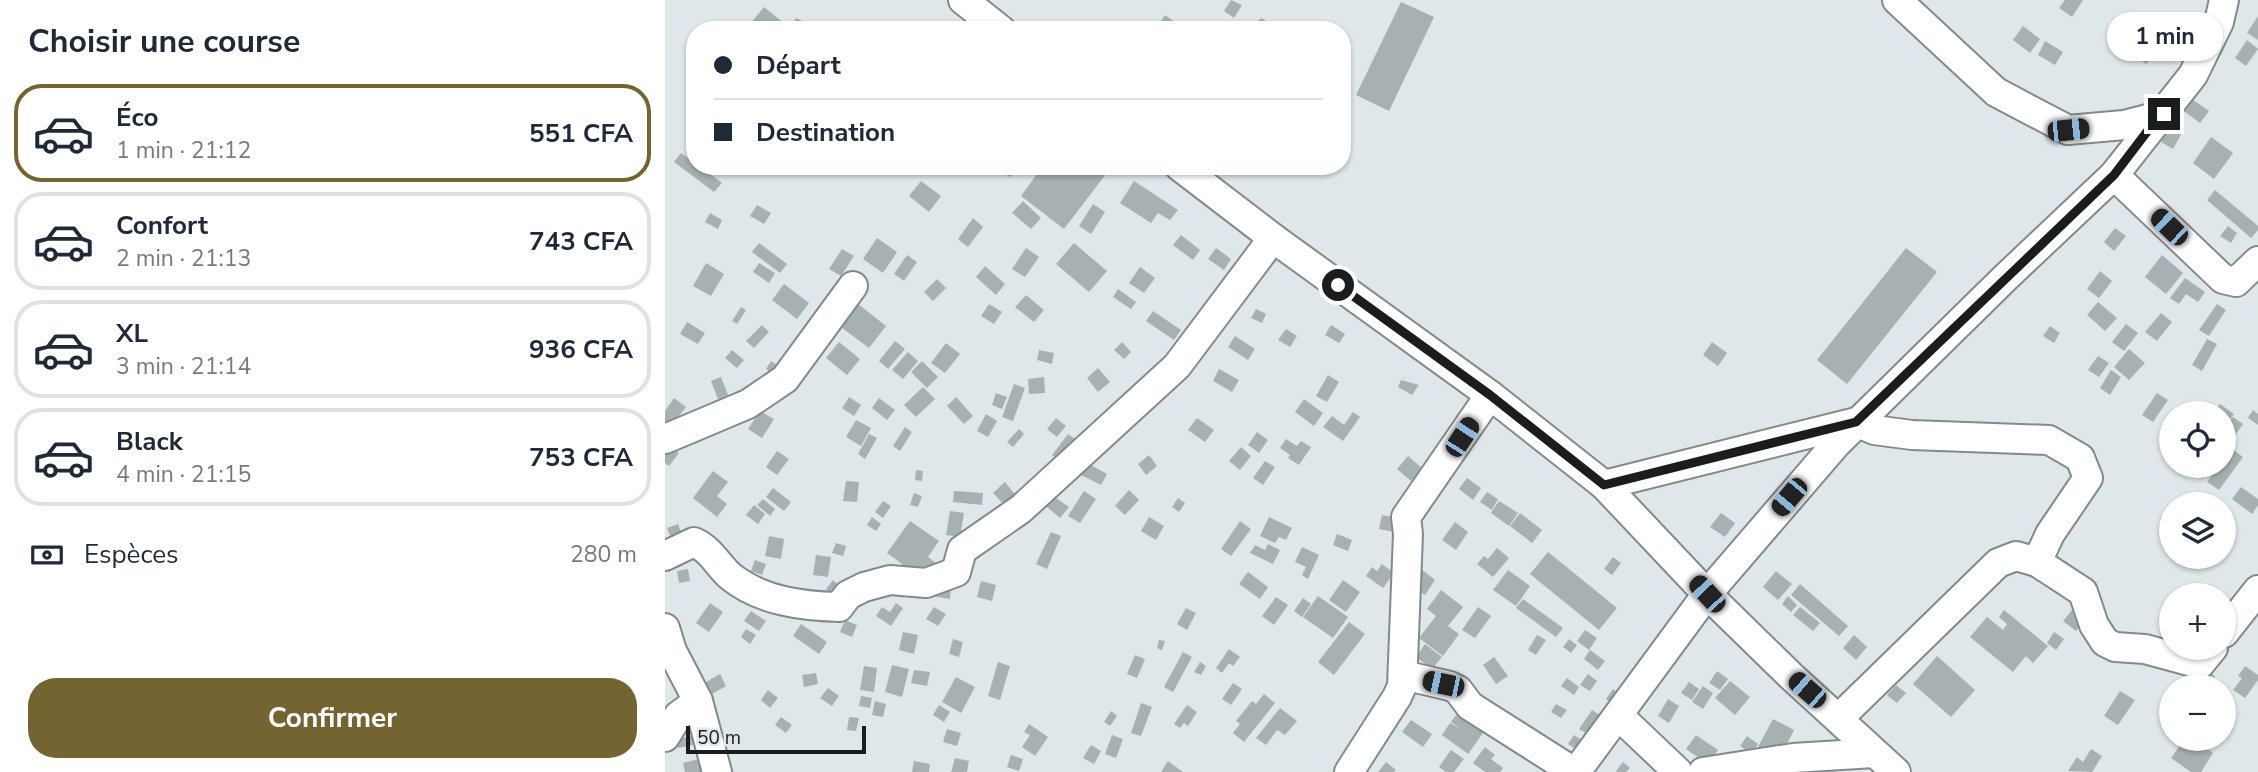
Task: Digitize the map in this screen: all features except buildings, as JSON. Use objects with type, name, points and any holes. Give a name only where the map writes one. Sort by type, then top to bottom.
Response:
[{"type":"street","points":[[1897,0],[1996,92],[2068,130],[2124,125],[2164,114],[2193,75],[2219,22],[2224,0]]},
{"type":"street","points":[[972,3],[991,21]]},
{"type":"street","points":[[1403,675],[1458,690],[1470,706],[1575,772],[1707,594],[1804,479],[1856,422],[2114,175],[2159,116]]},
{"type":"street","points":[[1191,175],[1490,395],[1604,485],[1707,594],[1791,676],[1896,772]]},
{"type":"street","points":[[2114,175],[2223,279],[2236,282],[2258,261]]},
{"type":"street","points":[[665,556],[694,542],[705,547],[729,575],[759,595],[811,607],[839,607],[852,593],[890,580],[926,583],[956,572],[962,550],[1021,509],[1177,366],[1273,238]]},
{"type":"street","points":[[665,439],[748,404],[785,379],[853,286]]},
{"type":"street","points":[[1349,772],[1398,697],[1403,675],[1404,580],[1408,534],[1406,517],[1490,395]]},
{"type":"street","points":[[1604,485],[1856,422],[1874,430],[1912,435],[2049,440],[2080,458],[2088,478],[2049,534],[2037,562]]},
{"type":"street","points":[[1839,718],[1998,563],[2016,556],[2037,562],[2083,592],[2094,625],[2105,642],[2115,648],[2145,649],[2159,653]]},
{"type":"street","points":[[2236,618],[2258,590]]},
{"type":"street","points":[[665,628],[672,651],[698,701],[716,772]]},
{"type":"street","points":[[2185,660],[2200,664],[2203,660]]},
{"type":"street","points":[[665,737],[678,716],[698,701]]},
{"type":"street","points":[[1619,716],[1678,772]]},
{"type":"street","points":[[1715,771],[1793,758],[1874,754]]},
{"type":"route","points":[[1338,285],[1490,395],[1604,485],[1856,422],[2114,175],[2159,116],[2164,114]]}]
